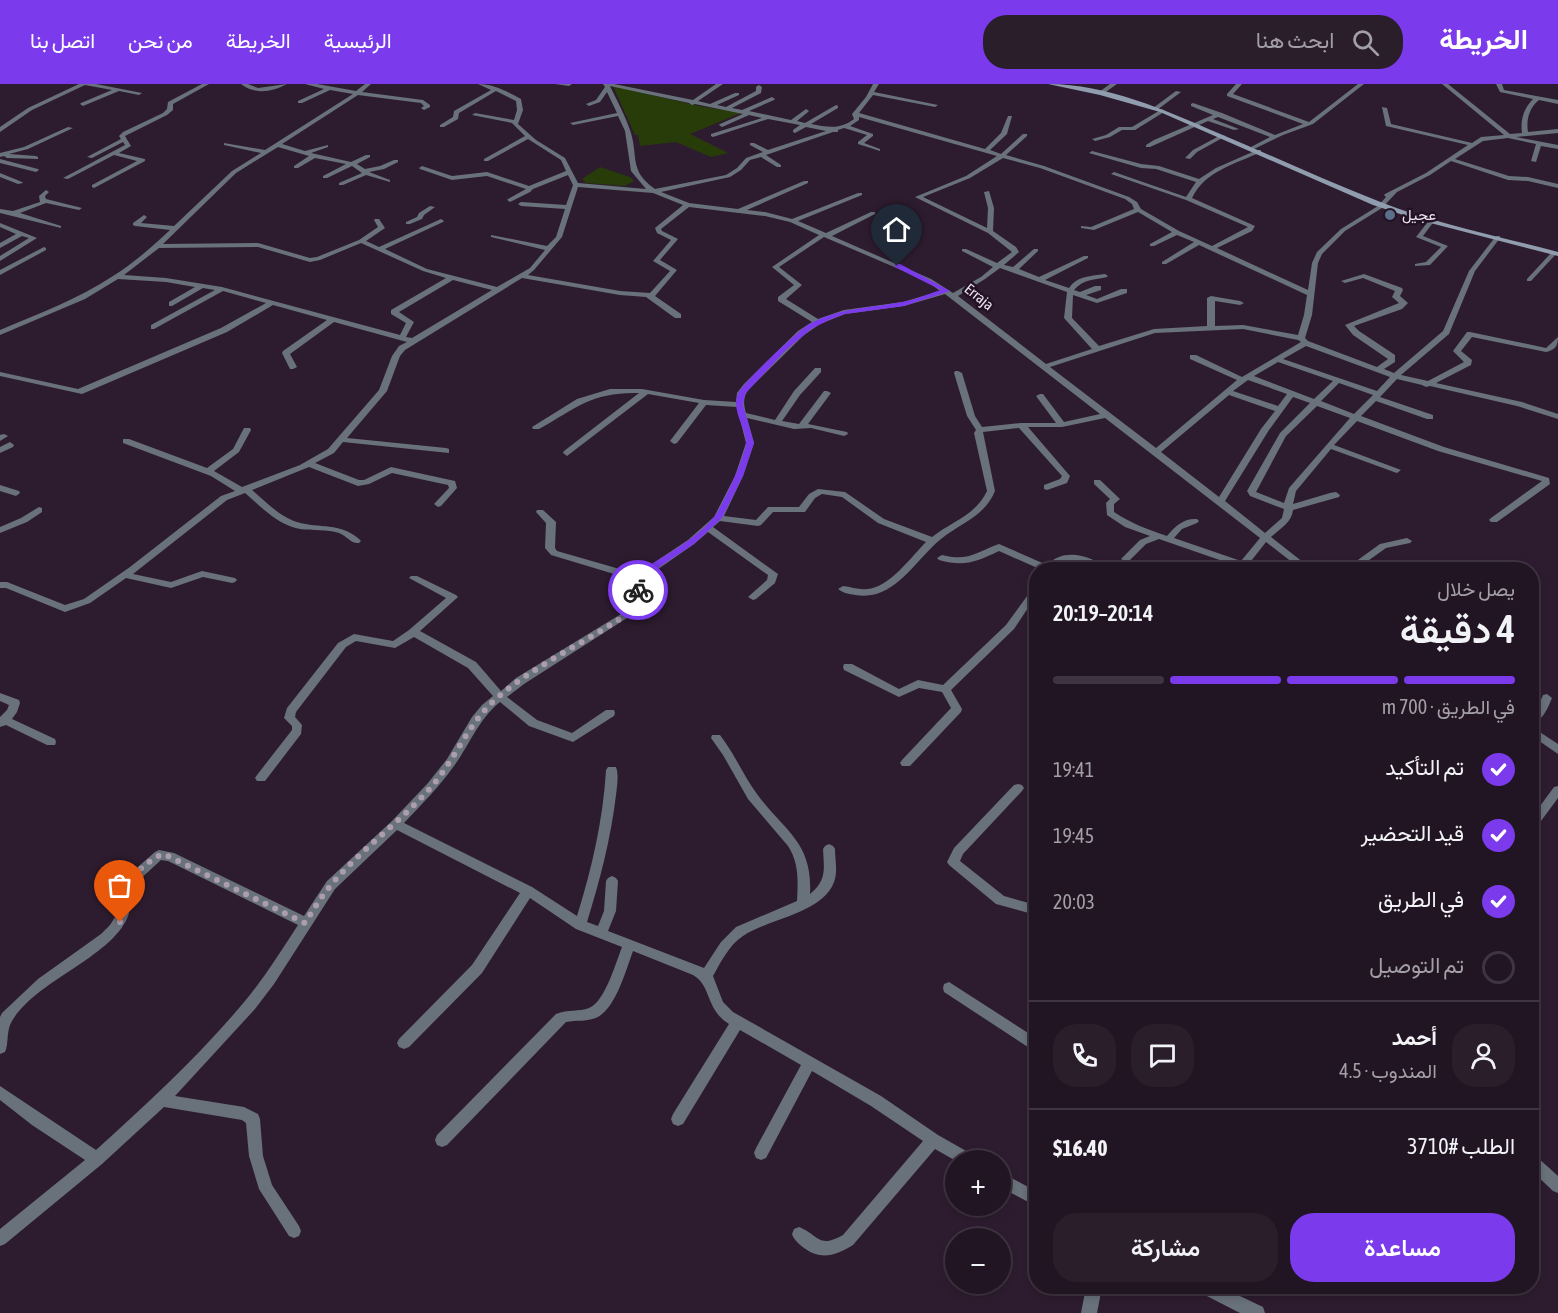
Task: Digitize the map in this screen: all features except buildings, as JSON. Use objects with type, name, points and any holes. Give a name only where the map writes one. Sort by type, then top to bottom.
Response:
[{"type":"main road","points":[[1051,84],[1101,93],[1158,110],[1256,150],[1379,206],[1556,253]]},
{"type":"main road","points":[[1364,199],[1379,206]]},
{"type":"street","points":[[0,130],[30,109],[84,84],[139,93]]},
{"type":"street","points":[[66,178],[128,146],[122,136],[125,132],[168,112],[170,103],[206,84]]},
{"type":"street","points":[[244,84],[250,89],[259,90],[284,84]]},
{"type":"street","points":[[308,84],[427,103],[424,108]]},
{"type":"street","points":[[0,333],[82,297],[117,277],[157,246],[234,172],[369,84]]},
{"type":"street","points":[[481,84],[511,95],[520,102],[520,110],[514,122]]},
{"type":"street","points":[[558,84],[569,84]]},
{"type":"street","points":[[692,103],[720,84]]},
{"type":"street","points":[[855,114],[872,93],[876,84]]},
{"type":"street","points":[[1101,93],[1114,84]]},
{"type":"street","points":[[1239,84],[1228,94],[1310,124]]},
{"type":"street","points":[[1188,200],[1199,181],[1207,175],[1276,137],[1310,124],[1361,84]]},
{"type":"street","points":[[1445,84],[1508,135]]},
{"type":"street","points":[[1498,84],[1500,93],[1558,102]]},
{"type":"street","points":[[589,104],[598,101],[607,85],[836,131]]},
{"type":"street","name":"Erraja","points":[[607,85],[628,131],[634,171],[644,184],[654,191],[688,206],[765,214],[792,221],[908,270],[950,293],[1043,367],[1221,500],[1264,538],[1297,562]]},
{"type":"street","points":[[728,108],[759,92],[759,87]]},
{"type":"street","points":[[300,102],[329,89]]},
{"type":"street","points":[[442,126],[456,118],[456,112],[496,89]]},
{"type":"street","points":[[83,104],[118,90]]},
{"type":"street","points":[[1095,139],[1108,136],[1122,128],[1133,129],[1178,92]]},
{"type":"street","points":[[668,97],[675,93]]},
{"type":"street","points":[[872,93],[935,105]]},
{"type":"street","points":[[712,105],[737,94]]},
{"type":"street","points":[[1525,133],[1526,116],[1532,102],[1538,98]]},
{"type":"street","points":[[722,125],[772,99]]},
{"type":"street","points":[[1193,105],[1276,137]]},
{"type":"street","points":[[795,131],[836,107]]},
{"type":"street","points":[[1384,108],[1388,125],[1470,144]]},
{"type":"street","points":[[792,122],[806,111]]},
{"type":"street","points":[[573,123],[620,114]]},
{"type":"street","points":[[576,185],[654,191],[728,176],[739,169],[745,161],[846,127],[857,119],[855,114]]},
{"type":"street","points":[[855,114],[1003,155],[1127,198],[1135,203],[1138,210],[1178,232],[1311,294]]},
{"type":"street","points":[[1148,146],[1220,114]]},
{"type":"street","points":[[0,585],[7,585],[65,609],[78,606],[125,575],[220,501],[243,489],[309,464],[326,455],[342,440],[383,391],[396,356],[402,348],[523,276],[550,249],[562,228],[576,185],[563,159],[529,136],[514,122],[475,115]]},
{"type":"street","points":[[986,150],[1004,134],[1010,117]]},
{"type":"street","points":[[713,135],[766,118]]},
{"type":"street","points":[[1208,119],[1236,129]]},
{"type":"street","points":[[1188,158],[1197,149],[1248,125]]},
{"type":"street","points":[[846,127],[871,135],[860,143],[878,150]]},
{"type":"street","points":[[0,155],[26,148],[70,128]]},
{"type":"street","points":[[1156,452],[1245,378],[1278,360],[1303,340],[1314,269],[1319,253],[1335,236],[1379,206],[1394,192],[1450,159],[1470,144],[1495,136],[1558,130]]},
{"type":"street","points":[[639,578],[709,528],[718,518],[739,476],[750,443],[741,409],[741,393],[801,333],[818,322],[844,312],[904,304],[950,293],[983,278],[1016,250],[990,232],[918,197],[968,177],[1003,155],[1025,135]]},
{"type":"street","points":[[486,160],[529,136]]},
{"type":"street","points":[[1495,136],[1558,147]]},
{"type":"street","points":[[90,157],[123,140]]},
{"type":"street","points":[[1534,161],[1539,143]]},
{"type":"street","points":[[226,144],[267,152]]},
{"type":"street","points":[[752,144],[779,166]]},
{"type":"street","points":[[278,145],[314,156],[353,164],[365,172],[388,181]]},
{"type":"street","points":[[306,153],[326,146]]},
{"type":"street","points":[[1092,153],[1161,168],[1199,181]]},
{"type":"street","points":[[94,186],[143,160],[116,154]]},
{"type":"street","points":[[0,155],[36,158]]},
{"type":"street","points":[[296,167],[314,156]]},
{"type":"street","points":[[325,177],[368,156]]},
{"type":"street","points":[[1450,159],[1508,178],[1528,179],[1558,186]]},
{"type":"street","points":[[0,161],[36,170]]},
{"type":"street","points":[[341,184],[365,172],[382,168],[396,161]]},
{"type":"street","points":[[422,168],[452,178],[485,174],[530,188]]},
{"type":"street","points":[[510,200],[528,192],[530,188],[570,172]]},
{"type":"street","points":[[1114,174],[1146,184],[1166,194],[1188,200],[1252,226],[1250,230],[1212,248]]},
{"type":"street","points":[[0,175],[20,183]]},
{"type":"street","points":[[739,211],[806,182]]},
{"type":"street","points":[[44,201],[42,196],[46,192]]},
{"type":"street","points":[[987,192],[991,208],[990,232]]},
{"type":"street","points":[[792,221],[860,194]]},
{"type":"street","points":[[0,219],[44,201],[79,208]]},
{"type":"street","points":[[521,204],[569,207]]},
{"type":"street","points":[[523,276],[579,287],[652,295],[674,270],[656,261],[675,239],[659,232],[658,228],[688,206]]},
{"type":"street","points":[[408,223],[420,218],[421,214],[432,207]]},
{"type":"street","points":[[1083,227],[1092,230],[1138,210]]},
{"type":"street","points":[[0,211],[59,227]]},
{"type":"street","points":[[818,322],[782,299],[798,285],[775,267],[825,235],[873,213]]},
{"type":"street","points":[[144,217],[135,224],[175,228]]},
{"type":"street","points":[[400,218],[422,230]]},
{"type":"street","points":[[157,246],[258,245],[310,260],[318,259],[361,241],[382,228],[377,220]]},
{"type":"street","points":[[1417,265],[1428,264],[1445,245],[1419,237],[1432,220]]},
{"type":"street","points":[[380,249],[441,221]]},
{"type":"street","points":[[0,225],[34,239],[0,259]]},
{"type":"street","points":[[1152,245],[1178,232]]},
{"type":"street","points":[[0,246],[22,233]]},
{"type":"street","points":[[493,236],[550,249]]},
{"type":"street","points":[[1246,562],[1264,538],[1286,519],[1292,490],[1330,446],[1395,376],[1446,332],[1472,271],[1498,237]]},
{"type":"street","points":[[361,241],[425,270],[498,290]]},
{"type":"street","points":[[1164,263],[1199,242]]},
{"type":"street","points":[[0,273],[44,249]]},
{"type":"street","points":[[964,250],[1068,292],[1100,301],[1124,291]]},
{"type":"street","points":[[1014,269],[1036,250]]},
{"type":"street","points":[[1529,280],[1556,253]]},
{"type":"street","points":[[1038,280],[1086,257]]},
{"type":"street","points":[[1096,348],[1068,318],[1068,292],[1072,286],[1088,278],[1105,276]]},
{"type":"street","points":[[1345,281],[1364,276],[1399,290],[1396,297],[1404,303],[1349,326],[1392,357],[1392,360],[1378,370]]},
{"type":"street","points":[[117,277],[203,285],[222,289],[413,341]]},
{"type":"street","points":[[402,338],[410,322],[394,312],[450,278]]},
{"type":"street","points":[[172,304],[203,285]]},
{"type":"street","points":[[1079,295],[1098,288]]},
{"type":"street","points":[[154,327],[222,289]]},
{"type":"street","points":[[648,295],[678,316]]},
{"type":"street","points":[[1211,327],[1211,298],[1240,303]]},
{"type":"street","points":[[0,374],[80,392],[224,330],[272,303]]},
{"type":"street","points":[[293,366],[286,353],[333,320]]},
{"type":"street","points":[[1043,367],[1154,331],[1211,327],[1258,328],[1303,340],[1395,376],[1519,404],[1558,417]]},
{"type":"street","points":[[1426,384],[1468,363],[1468,360],[1457,351],[1470,334],[1546,350],[1550,349],[1558,339]]},
{"type":"street","points":[[1193,357],[1441,449],[1546,480],[1546,484],[1494,520]]},
{"type":"street","points":[[1278,360],[1338,380],[1430,417]]},
{"type":"street","points":[[777,422],[797,393],[818,370]]},
{"type":"street","points":[[843,589],[862,593],[874,592],[907,568],[933,541],[974,513],[990,495],[978,433],[980,430],[971,416],[958,374]]},
{"type":"street","points":[[1336,495],[1289,507],[1253,494],[1251,491],[1283,435],[1338,380]]},
{"type":"street","points":[[536,427],[581,401],[626,390],[741,409],[777,422],[844,434]]},
{"type":"street","points":[[567,453],[646,392]]},
{"type":"street","points":[[1228,392],[1278,409]]},
{"type":"street","points":[[801,426],[827,393]]},
{"type":"street","points":[[1221,500],[1278,409],[1291,394]]},
{"type":"street","points":[[1040,396],[1062,425]]},
{"type":"street","points":[[674,441],[704,402]]},
{"type":"street","points":[[980,430],[1021,425],[1062,425],[1085,422],[1106,415]]},
{"type":"street","points":[[1021,425],[1066,476],[1064,480],[1047,488]]},
{"type":"street","points":[[1265,429],[1283,435]]},
{"type":"street","points":[[207,472],[236,450],[247,430]]},
{"type":"street","points":[[342,440],[388,447],[413,446],[446,452]]},
{"type":"street","points":[[126,441],[207,472],[243,489],[273,513],[290,523],[311,529],[337,530],[351,536],[356,541]]},
{"type":"street","points":[[0,450],[10,445]]},
{"type":"street","points":[[1330,446],[1397,470]]},
{"type":"street","points":[[309,464],[358,483],[366,482],[391,470],[449,482],[453,488],[438,504]]},
{"type":"street","points":[[1097,482],[1116,500],[1110,503],[1110,513],[1128,525],[1225,562]]},
{"type":"street","points":[[0,488],[16,493]]},
{"type":"street","points":[[718,518],[758,523],[771,509],[802,510],[812,496],[825,491],[849,496],[881,521],[933,541]]},
{"type":"street","points":[[0,530],[24,520],[39,510]]},
{"type":"street","points":[[540,512],[551,522],[550,548],[554,553],[639,578]]},
{"type":"street","points":[[1126,559],[1143,542],[1163,538],[1179,527],[1194,521]]},
{"type":"street","points":[[709,528],[761,563],[773,574],[772,582],[753,597]]},
{"type":"street","points":[[1361,562],[1383,546],[1407,542]]},
{"type":"street","points":[[942,558],[960,563],[983,556],[999,547],[1032,562]]},
{"type":"street","points":[[1056,562],[1061,557],[1069,555],[1085,562]]},
{"type":"street","points":[[125,575],[171,585],[202,574],[232,580]]},
{"type":"street","points":[[261,778],[297,731],[297,725],[290,718],[291,711],[342,645],[358,637],[395,645],[453,597],[414,578]]},
{"type":"street","points":[[0,1239],[97,1159],[162,1100],[250,1005],[331,885],[396,824],[432,786],[451,762],[476,720],[499,696],[624,616],[638,597],[639,578]]},
{"type":"street","points":[[945,689],[1010,627],[1029,600]]},
{"type":"street","points":[[413,632],[472,665],[499,696],[533,723],[573,738],[610,713]]},
{"type":"street","points":[[848,667],[899,693],[918,684],[945,689],[957,709],[906,763]]},
{"type":"street","points":[[0,697],[15,703],[12,712],[2,722],[51,742]]},
{"type":"street","points":[[1539,713],[1547,698]]},
{"type":"street","points":[[1539,736],[1558,750]]},
{"type":"street","points":[[716,738],[730,755],[757,802],[800,853],[805,873],[803,902]]},
{"type":"street","points":[[580,925],[602,850],[610,804],[612,770]]},
{"type":"street","points":[[1018,788],[958,851],[953,862],[1000,900],[1029,908]]},
{"type":"street","points":[[1539,815],[1558,790]]},
{"type":"street","points":[[396,824],[528,891],[580,925],[706,976],[718,1006],[737,1023],[876,1101],[951,1150]]},
{"type":"street","points":[[706,976],[726,945],[738,932],[803,902],[825,889],[828,881],[829,849]]},
{"type":"street","points":[[0,1048],[4,1020],[34,989],[55,972],[86,953],[120,922],[123,913],[116,902],[119,891],[159,855],[170,856],[305,923]]},
{"type":"street","points":[[601,933],[610,911],[612,881]]},
{"type":"street","points":[[404,1043],[427,1017],[477,969],[528,891]]},
{"type":"street","points":[[442,1140],[561,1018],[566,1015],[589,1014],[600,1009],[611,990],[629,944]]},
{"type":"street","points":[[949,988],[1029,1040]]},
{"type":"street","points":[[678,1119],[737,1023]]},
{"type":"street","points":[[761,1154],[809,1063]]},
{"type":"street","points":[[3,1099],[97,1159]]},
{"type":"street","points":[[162,1100],[244,1114],[253,1119],[255,1150],[266,1189],[294,1231]]},
{"type":"street","points":[[799,1234],[813,1247],[821,1250],[829,1249],[848,1240],[933,1140]]},
{"type":"street","points":[[1539,1168],[1558,1186]]},
{"type":"street","points":[[1011,1185],[1029,1195]]},
{"type":"street","points":[[1089,1313],[1093,1294]]},
{"type":"street","points":[[1218,1294],[1257,1313]]},
{"type":"green space","points":[[613,86],[699,106],[741,113],[690,134],[728,153],[711,157],[676,142],[640,146],[638,135],[635,135]]},
{"type":"green space","points":[[600,167],[630,177],[634,181],[625,186],[586,183],[582,179]]},
{"type":"way so far","points":[[120,922],[123,913],[116,902],[119,891],[154,858],[164,854],[305,923],[331,885],[396,824],[432,786],[451,762],[476,720],[486,708],[520,681],[624,616],[638,597],[638,590]]},
{"type":"place","name":"عجيل","points":[[1390,215]]},
{"type":"route","points":[[638,590],[639,578],[644,573],[691,542],[718,518],[739,476],[750,443],[740,405],[741,393],[783,350],[809,327],[829,317],[844,312],[904,304],[946,291],[929,280],[897,266]]}]
